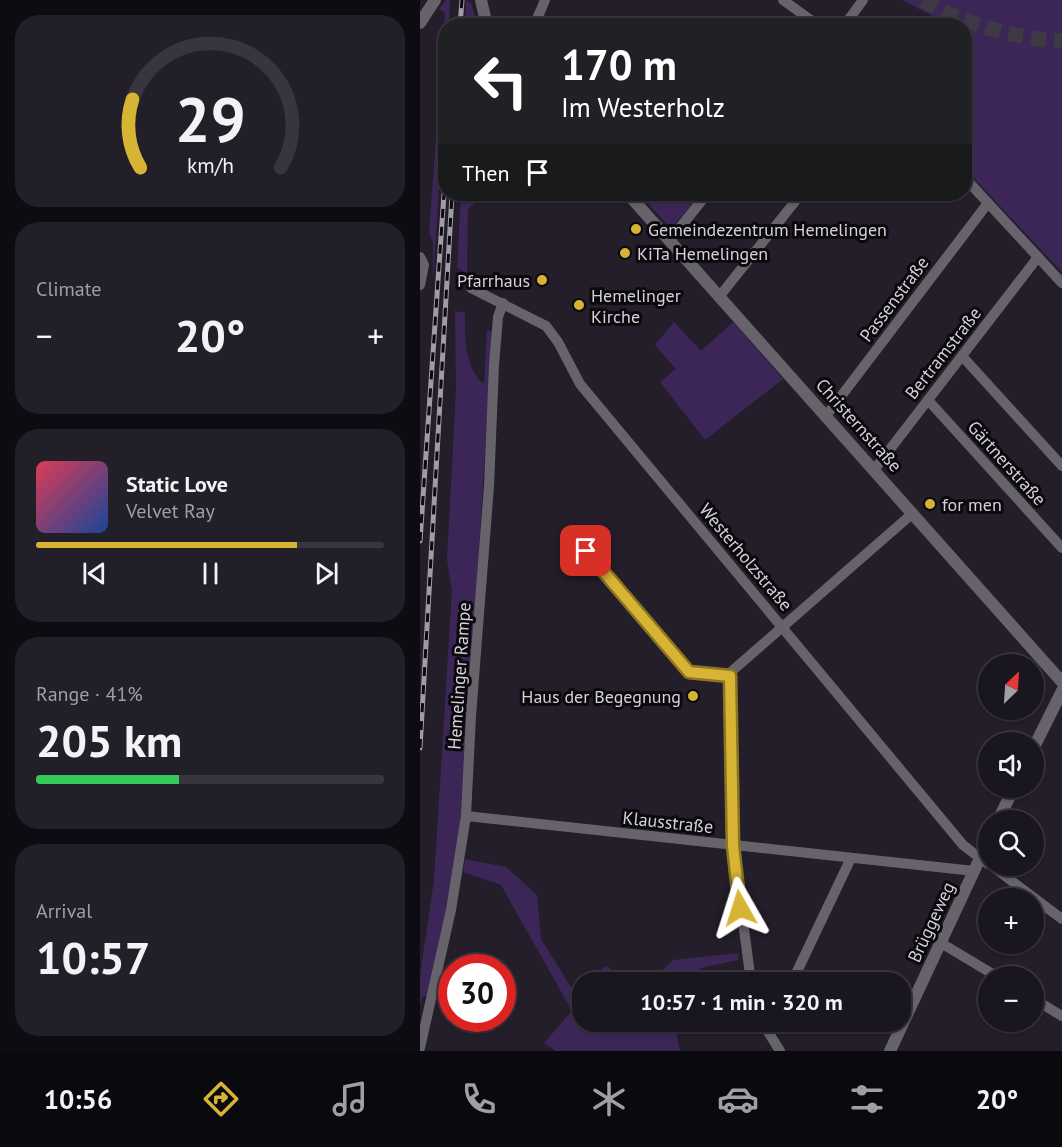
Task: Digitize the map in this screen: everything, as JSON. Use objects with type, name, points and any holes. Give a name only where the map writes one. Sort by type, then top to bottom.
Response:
[{"type":"street","points":[[420,23],[435,0]]},
{"type":"street","points":[[481,0],[486,18]]},
{"type":"street","points":[[537,18],[545,0]]},
{"type":"street","points":[[783,0],[808,18]]},
{"type":"street","points":[[850,18],[863,0]]},
{"type":"street","points":[[972,186],[1062,283]]},
{"type":"street","name":"Christernstraße","points":[[634,201],[1062,681]]},
{"type":"street","points":[[670,240],[701,201]]},
{"type":"street","points":[[719,297],[795,201]]},
{"type":"street","name":"Passenstraße","points":[[826,416],[988,203]]},
{"type":"street","points":[[420,285],[424,271],[421,257]]},
{"type":"street","name":"Bertramstraße","points":[[874,470],[1038,257]]},
{"type":"street","name":"Westerholzstraße","points":[[471,288],[503,303],[551,332],[580,384],[963,845],[978,856]]},
{"type":"street","name":"Hemelinger Rampe","points":[[420,1048],[451,910],[466,816],[471,716],[489,486],[494,365],[498,317],[503,303]]},
{"type":"street","points":[[962,356],[1062,466]]},
{"type":"street","name":"Gärtnerstraße","points":[[928,400],[1062,548]]},
{"type":"street","points":[[750,972],[733,846],[730,676],[732,671],[913,513]]},
{"type":"street","points":[[586,551],[689,672],[730,676]]},
{"type":"street","points":[[1042,732],[1062,691]]},
{"type":"street","name":"Klausstraße","points":[[466,816],[974,872]]},
{"type":"street","points":[[797,972],[851,858]]},
{"type":"street","name":"Brüggeweg","points":[[890,1051],[974,872],[978,869]]},
{"type":"street","name":"Westerholzstraße","points":[[1004,876],[1062,919]]},
{"type":"street","points":[[941,943],[979,966]]},
{"type":"street","points":[[1044,1005],[1062,1016]]},
{"type":"street","points":[[771,1032],[780,1051]]},
{"type":"shaded area","points":[[446,0],[450,0],[449,18],[445,18],[445,13],[439,9]]},
{"type":"shaded area","points":[[466,0],[471,3],[475,18],[465,18]]},
{"type":"shaded area","points":[[902,0],[1062,0],[1062,272],[972,176],[972,18],[936,18]]},
{"type":"shaded area","points":[[438,109],[438,201],[433,283],[433,242],[429,233]]},
{"type":"shaded area","points":[[461,201],[477,201],[468,209],[467,273],[457,268]]},
{"type":"shaded area","points":[[646,201],[694,201],[671,229]]},
{"type":"shaded area","points":[[455,311],[465,313],[469,361],[477,377],[484,384],[487,330],[492,332],[462,815],[448,905],[427,996],[422,997],[420,1007],[420,976],[434,880],[452,591],[447,559],[456,390]]},
{"type":"shaded area","points":[[674,322],[701,351],[733,322],[783,379],[705,440],[660,382],[676,369],[655,345]]},
{"type":"shaded area","points":[[465,859],[506,867],[537,895],[541,939],[572,986],[572,1011],[501,885],[463,872]]},
{"type":"shaded area","points":[[738,953],[738,960],[701,968],[698,972],[660,972],[673,960]]},
{"type":"shaded area","points":[[607,966],[614,972],[597,972]]},
{"type":"shaded area","points":[[572,1011],[572,1032],[676,1032],[680,1051],[556,1051],[544,1043]]},
{"type":"tunnel","points":[[923,0],[960,18]]},
{"type":"tunnel","points":[[972,22],[1008,33],[1062,41]]},
{"type":"railway","points":[[461,18],[462,0]]},
{"type":"railway","points":[[420,541],[444,201]]},
{"type":"railway","points":[[420,748],[452,201]]},
{"type":"place","name":"Gemeindezentrum Hemelingen","points":[[636,229]]},
{"type":"place","name":"KiTa Hemelingen","points":[[625,253]]},
{"type":"place","name":"Pfarrhaus","points":[[542,280]]},
{"type":"place","name":"Hemelinger Kirche","points":[[579,305]]},
{"type":"place","name":"for men","points":[[930,504]]},
{"type":"place","name":"Haus der Begegnung","points":[[693,696]]},
{"type":"route","points":[[586,551],[595,558],[689,672],[730,676],[733,734],[733,846],[740,908]]}]
